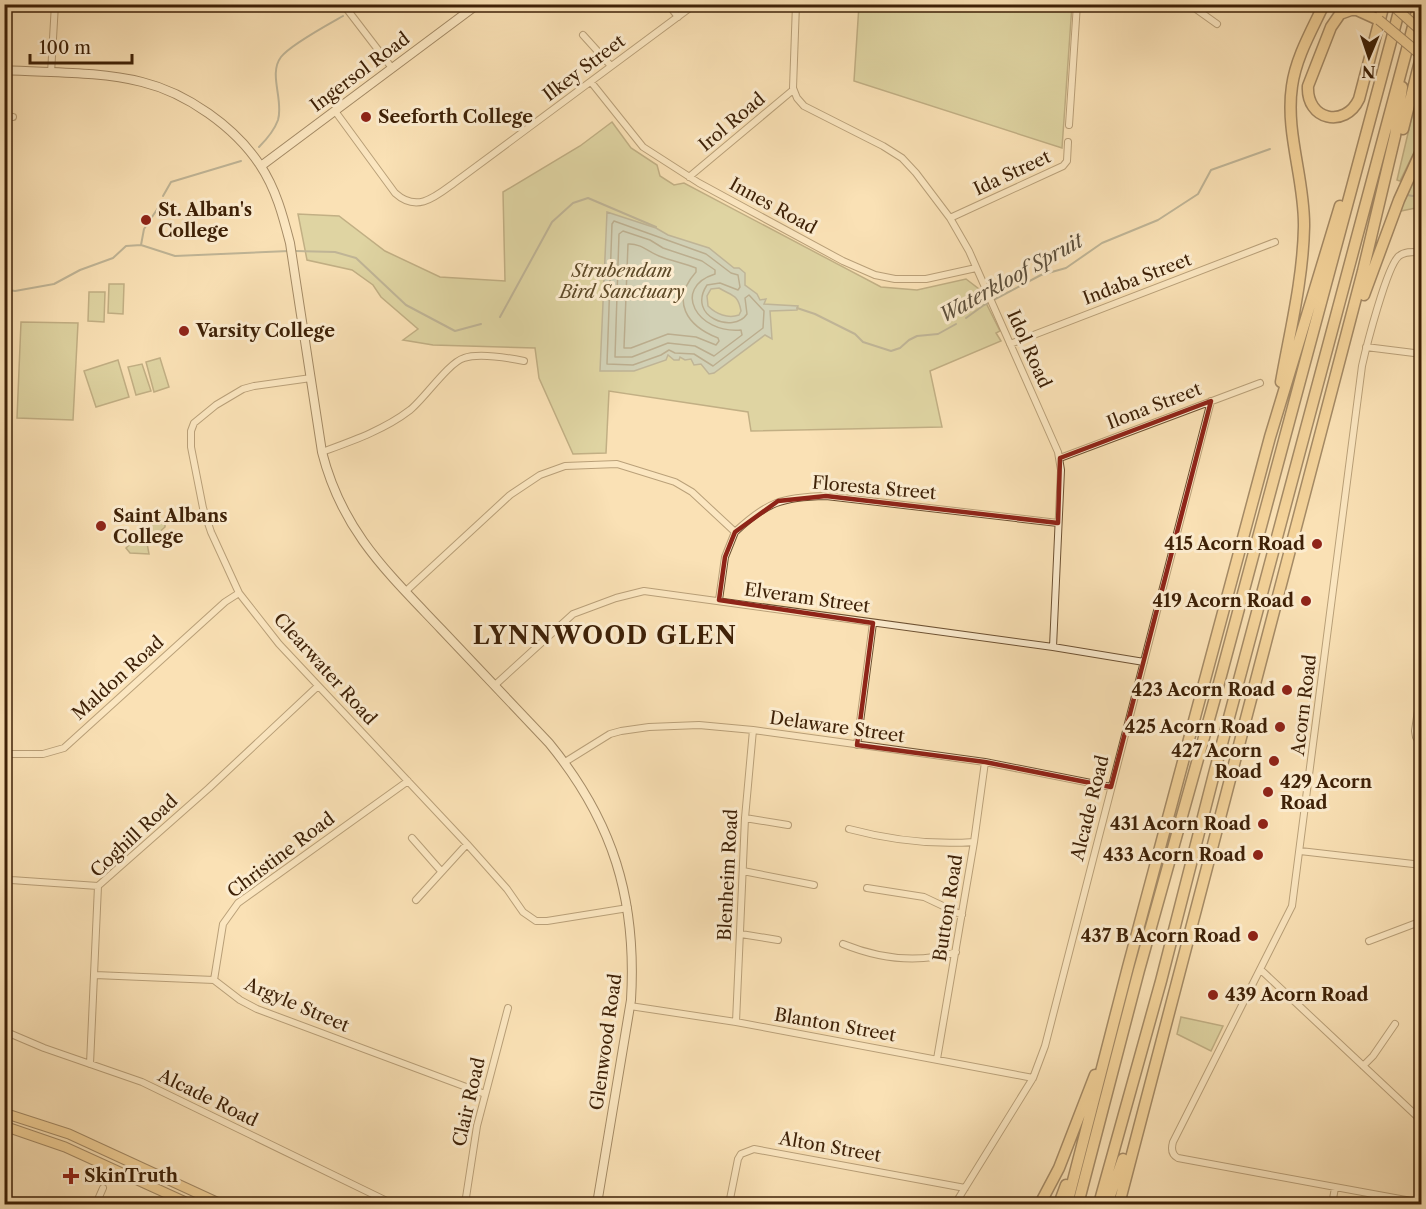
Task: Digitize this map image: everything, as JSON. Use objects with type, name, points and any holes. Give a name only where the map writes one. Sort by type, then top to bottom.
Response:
[{"type":"highway","points":[[1270,437],[1304,236],[1304,211],[1292,125],[1292,84],[1296,67],[1324,4]]},
{"type":"highway","points":[[1379,20],[1361,7],[1346,11],[1336,18],[1309,79],[1307,93],[1309,99],[1312,107],[1322,115],[1343,116],[1355,108],[1384,4]]},
{"type":"highway","points":[[1078,1204],[1139,970],[1221,675],[1401,4]]},
{"type":"highway","points":[[1100,1204],[1419,4]]},
{"type":"highway","points":[[1367,255],[1389,188],[1422,55]]},
{"type":"highway","points":[[1119,1204],[1367,255],[1396,127],[1403,63]]},
{"type":"highway","points":[[1067,1204],[1128,966],[1270,437],[1331,234],[1369,123]]},
{"type":"highway","points":[[1338,362],[1351,335],[1371,272],[1395,210],[1422,149]]},
{"type":"highway","points":[[1040,1204],[1059,1168],[1093,1082],[1128,966]]},
{"type":"highway","points":[[1107,1204],[1152,1076]]},
{"type":"highway","points":[[1059,1204],[1098,1087]]},
{"type":"main road","points":[[1391,4],[1421,30]]},
{"type":"main road","points":[[1379,20],[1422,55]]},
{"type":"main road","points":[[4,1113],[69,1134],[217,1204]]},
{"type":"main road","points":[[4,1126],[65,1147],[190,1204]]},
{"type":"street","points":[[51,73],[55,4]]},
{"type":"street","points":[[343,4],[393,68]]},
{"type":"street","name":"Ingersol Road","points":[[261,166],[478,4]]},
{"type":"street","points":[[668,4],[678,17]]},
{"type":"street","name":"Ilkey Street","points":[[335,111],[395,193],[407,201],[421,204],[454,183],[694,4]]},
{"type":"street","points":[[794,90],[796,4]]},
{"type":"street","points":[[1069,125],[1077,4]]},
{"type":"street","points":[[1189,4],[1217,24]]},
{"type":"street","points":[[583,35],[611,66]]},
{"type":"street","name":"Glenwood Road","points":[[4,70],[133,80],[174,93],[196,104],[220,123],[261,166],[275,194],[290,243],[322,452],[345,515],[366,548],[565,762],[597,814],[620,870],[628,908],[633,968],[630,1006],[597,1204]]},
{"type":"street","name":"Innes Road","points":[[591,82],[639,144],[689,177],[830,254],[875,275],[895,279],[921,280],[976,268]]},
{"type":"street","name":"Irol Road","points":[[689,177],[794,90]]},
{"type":"street","name":"Idol Road","points":[[794,90],[804,106],[902,158],[950,218],[963,239],[1060,458],[1053,647]]},
{"type":"street","points":[[4,116],[13,117]]},
{"type":"street","name":"Ida Street","points":[[950,218],[1063,166],[1067,161],[1068,142]]},
{"type":"street","name":"Indaba Street","points":[[1010,344],[1275,242]]},
{"type":"street","name":"Acorn Road","points":[[1335,1188],[1178,1158],[1172,1152],[1173,1142],[1292,906],[1366,347],[1395,260],[1407,252],[1422,252]]},
{"type":"street","points":[[1366,347],[1422,354]]},
{"type":"street","points":[[322,452],[383,428],[404,414],[426,395],[451,366],[462,358],[524,361]]},
{"type":"street","name":"Clearwater Road","points":[[311,378],[254,386],[238,391],[202,415],[191,429],[191,447],[203,508],[211,532],[239,593],[279,644],[467,844],[507,889],[523,912],[536,921],[547,921],[628,908]]},
{"type":"street","name":"Ilona Street","points":[[1060,458],[1260,383]]},
{"type":"street","name":"Alcade Road","points":[[955,1204],[1032,1078],[1045,1046],[1210,401]]},
{"type":"street","points":[[406,591],[510,495],[540,476],[565,466],[617,464],[675,482],[692,492],[735,532],[725,557],[719,600]]},
{"type":"street","name":"Floresta Street","points":[[735,532],[768,505],[787,499],[820,496],[1058,524]]},
{"type":"street","name":"Elveram Street","points":[[495,685],[565,619],[583,609],[644,591],[1053,647],[1144,662]]},
{"type":"street","name":"Maldon Road","points":[[4,754],[43,754],[63,748],[225,602],[239,593]]},
{"type":"street","points":[[857,745],[873,623]]},
{"type":"street","points":[[1422,682],[1415,731],[1422,746]]},
{"type":"street","name":"Coghill Road","points":[[90,1064],[98,886],[209,788],[318,686]]},
{"type":"street","name":"Delaware Street","points":[[565,762],[610,734],[682,725],[753,730],[985,762],[1111,787]]},
{"type":"street","name":"Blenheim Road","points":[[736,1022],[745,818],[753,730]]},
{"type":"street","name":"Button Road","points":[[937,1059],[974,842],[985,762]]},
{"type":"street","name":"Christine Road","points":[[214,980],[223,924],[238,903],[408,781]]},
{"type":"street","points":[[745,818],[788,825]]},
{"type":"street","points":[[849,829],[903,840],[974,842]]},
{"type":"street","points":[[412,838],[441,871]]},
{"type":"street","points":[[416,900],[467,844]]},
{"type":"street","points":[[1300,851],[1422,865]]},
{"type":"street","points":[[743,871],[814,885]]},
{"type":"street","points":[[4,877],[11,880],[98,886]]},
{"type":"street","points":[[867,888],[924,897],[962,915]]},
{"type":"street","points":[[1369,941],[1422,921]]},
{"type":"street","points":[[741,934],[778,940]]},
{"type":"street","points":[[843,944],[857,950],[897,959],[940,957],[956,952]]},
{"type":"street","points":[[1261,970],[1422,1121]]},
{"type":"street","points":[[95,975],[214,980]]},
{"type":"street","name":"Argyle Street","points":[[214,980],[240,1000],[257,1009],[485,1094]]},
{"type":"street","name":"Blanton Street","points":[[630,1006],[736,1022],[1032,1078]]},
{"type":"street","name":"Clair Road","points":[[465,1204],[472,1152],[508,1008]]},
{"type":"street","points":[[1363,1066],[1373,1056],[1395,1024]]},
{"type":"street","name":"Alcade Road","points":[[4,1031],[44,1048],[142,1082],[393,1204]]},
{"type":"street","name":"Alton Street","points":[[729,1204],[738,1159],[741,1154],[754,1149],[965,1188]]},
{"type":"street","points":[[96,1204],[103,1188]]},
{"type":"street","points":[[1332,1204],[1335,1188],[1422,1203]]},
{"type":"highlighted area","points":[[1211,401],[1111,787],[985,762],[857,745],[873,623],[719,600],[725,557],[735,532],[778,501],[826,496],[1058,523],[1060,458]]},
{"type":"green space","points":[[859,5],[1072,5],[1062,148],[854,81]]},
{"type":"green space","points":[[1421,78],[1421,138],[1400,181],[1397,180]]},
{"type":"green space","name":"Strubendam Bird Sanctuary","points":[[612,122],[631,148],[657,165],[660,176],[674,185],[684,183],[881,287],[917,290],[966,279],[979,289],[1000,331],[996,333],[1001,341],[930,371],[942,427],[751,431],[748,412],[609,391],[606,453],[573,454],[539,378],[535,348],[433,345],[403,340],[418,329],[381,297],[373,285],[352,270],[307,260],[298,214],[339,216],[385,251],[440,277],[505,281],[503,192],[580,146]]},
{"type":"green space","points":[[1421,159],[1421,207],[1401,211],[1405,193]]},
{"type":"green space","points":[[109,284],[124,284],[123,314],[108,313]]},
{"type":"green space","points":[[89,292],[105,292],[104,322],[88,321]]},
{"type":"green space","points":[[21,322],[78,323],[73,420],[17,418]]},
{"type":"green space","points":[[160,358],[169,387],[154,392],[146,362]]},
{"type":"green space","points":[[118,360],[129,397],[96,407],[84,371]]},
{"type":"green space","points":[[142,364],[151,391],[136,395],[128,367]]},
{"type":"green space","points":[[158,515],[165,523],[165,527],[147,543],[149,554],[130,553],[126,548],[156,520],[155,517]]},
{"type":"green space","points":[[1181,1017],[1223,1026],[1211,1051],[1177,1034]]},
{"type":"water","points":[[607,212],[709,248],[734,268],[739,268],[745,273],[745,285],[757,294],[760,300],[766,299],[764,304],[798,306],[797,310],[770,311],[772,339],[765,335],[714,373],[709,374],[701,364],[694,365],[691,359],[685,360],[680,357],[679,360],[674,360],[668,355],[666,360],[634,371],[600,371]],"holes":[[[719,288],[734,296],[738,301],[741,311],[739,315],[722,315],[708,306],[707,296],[711,289]]]},
{"type":"waterway","points":[[355,10],[365,4]]},
{"type":"waterway","points":[[259,147],[270,135],[278,120],[276,71],[281,57],[301,41],[343,16]]},
{"type":"waterway","name":"Waterkloof Spruit","points":[[966,318],[984,305],[1041,275],[1066,268],[1102,243],[1158,220],[1198,194],[1211,170],[1270,149]]},
{"type":"waterway","points":[[163,196],[171,182],[241,161]]},
{"type":"waterway","points":[[1407,195],[1422,193]]},
{"type":"waterway","name":"Waterkloof Spruit","points":[[500,317],[552,222],[573,203],[588,198],[656,227]]},
{"type":"waterway","points":[[141,245],[144,229],[158,208]]},
{"type":"waterway","name":"Waterkloof Spruit","points":[[4,289],[15,291],[54,284],[80,270],[113,258],[126,246],[141,245],[175,256],[289,251]]},
{"type":"waterway","name":"Waterkloof Spruit","points":[[295,251],[335,252],[356,258],[406,305],[455,331],[481,324]]},
{"type":"waterway","name":"Waterkloof Spruit","points":[[797,308],[815,314],[855,334],[863,342],[891,351],[900,348],[917,336],[938,334],[956,324]]},
{"type":"place","name":"Seeforth College","points":[[366,117]]},
{"type":"place","name":"St. Alban's College","points":[[146,220]]},
{"type":"place","name":"Varsity College","points":[[184,331]]},
{"type":"place","name":"Saint Albans College","points":[[101,526]]},
{"type":"place","name":"415 Acorn Road","points":[[1317,544]]},
{"type":"place","name":"419 Acorn Road","points":[[1306,601]]},
{"type":"place","name":"423 Acorn Road","points":[[1287,690]]},
{"type":"place","name":"425 Acorn Road","points":[[1280,727]]},
{"type":"place","name":"427 Acorn Road","points":[[1274,761]]},
{"type":"place","name":"429 Acorn Road","points":[[1268,792]]},
{"type":"place","name":"431 Acorn Road","points":[[1263,824]]},
{"type":"place","name":"433 Acorn Road","points":[[1258,855]]},
{"type":"place","name":"437 B Acorn Road","points":[[1253,936]]},
{"type":"place","name":"439 Acorn Road","points":[[1213,995]]},
{"type":"place","name":"SkinTruth","points":[[71,1176]]},
{"type":"district","name":"LYNNWOOD GLEN","points":[[605,635]]}]
